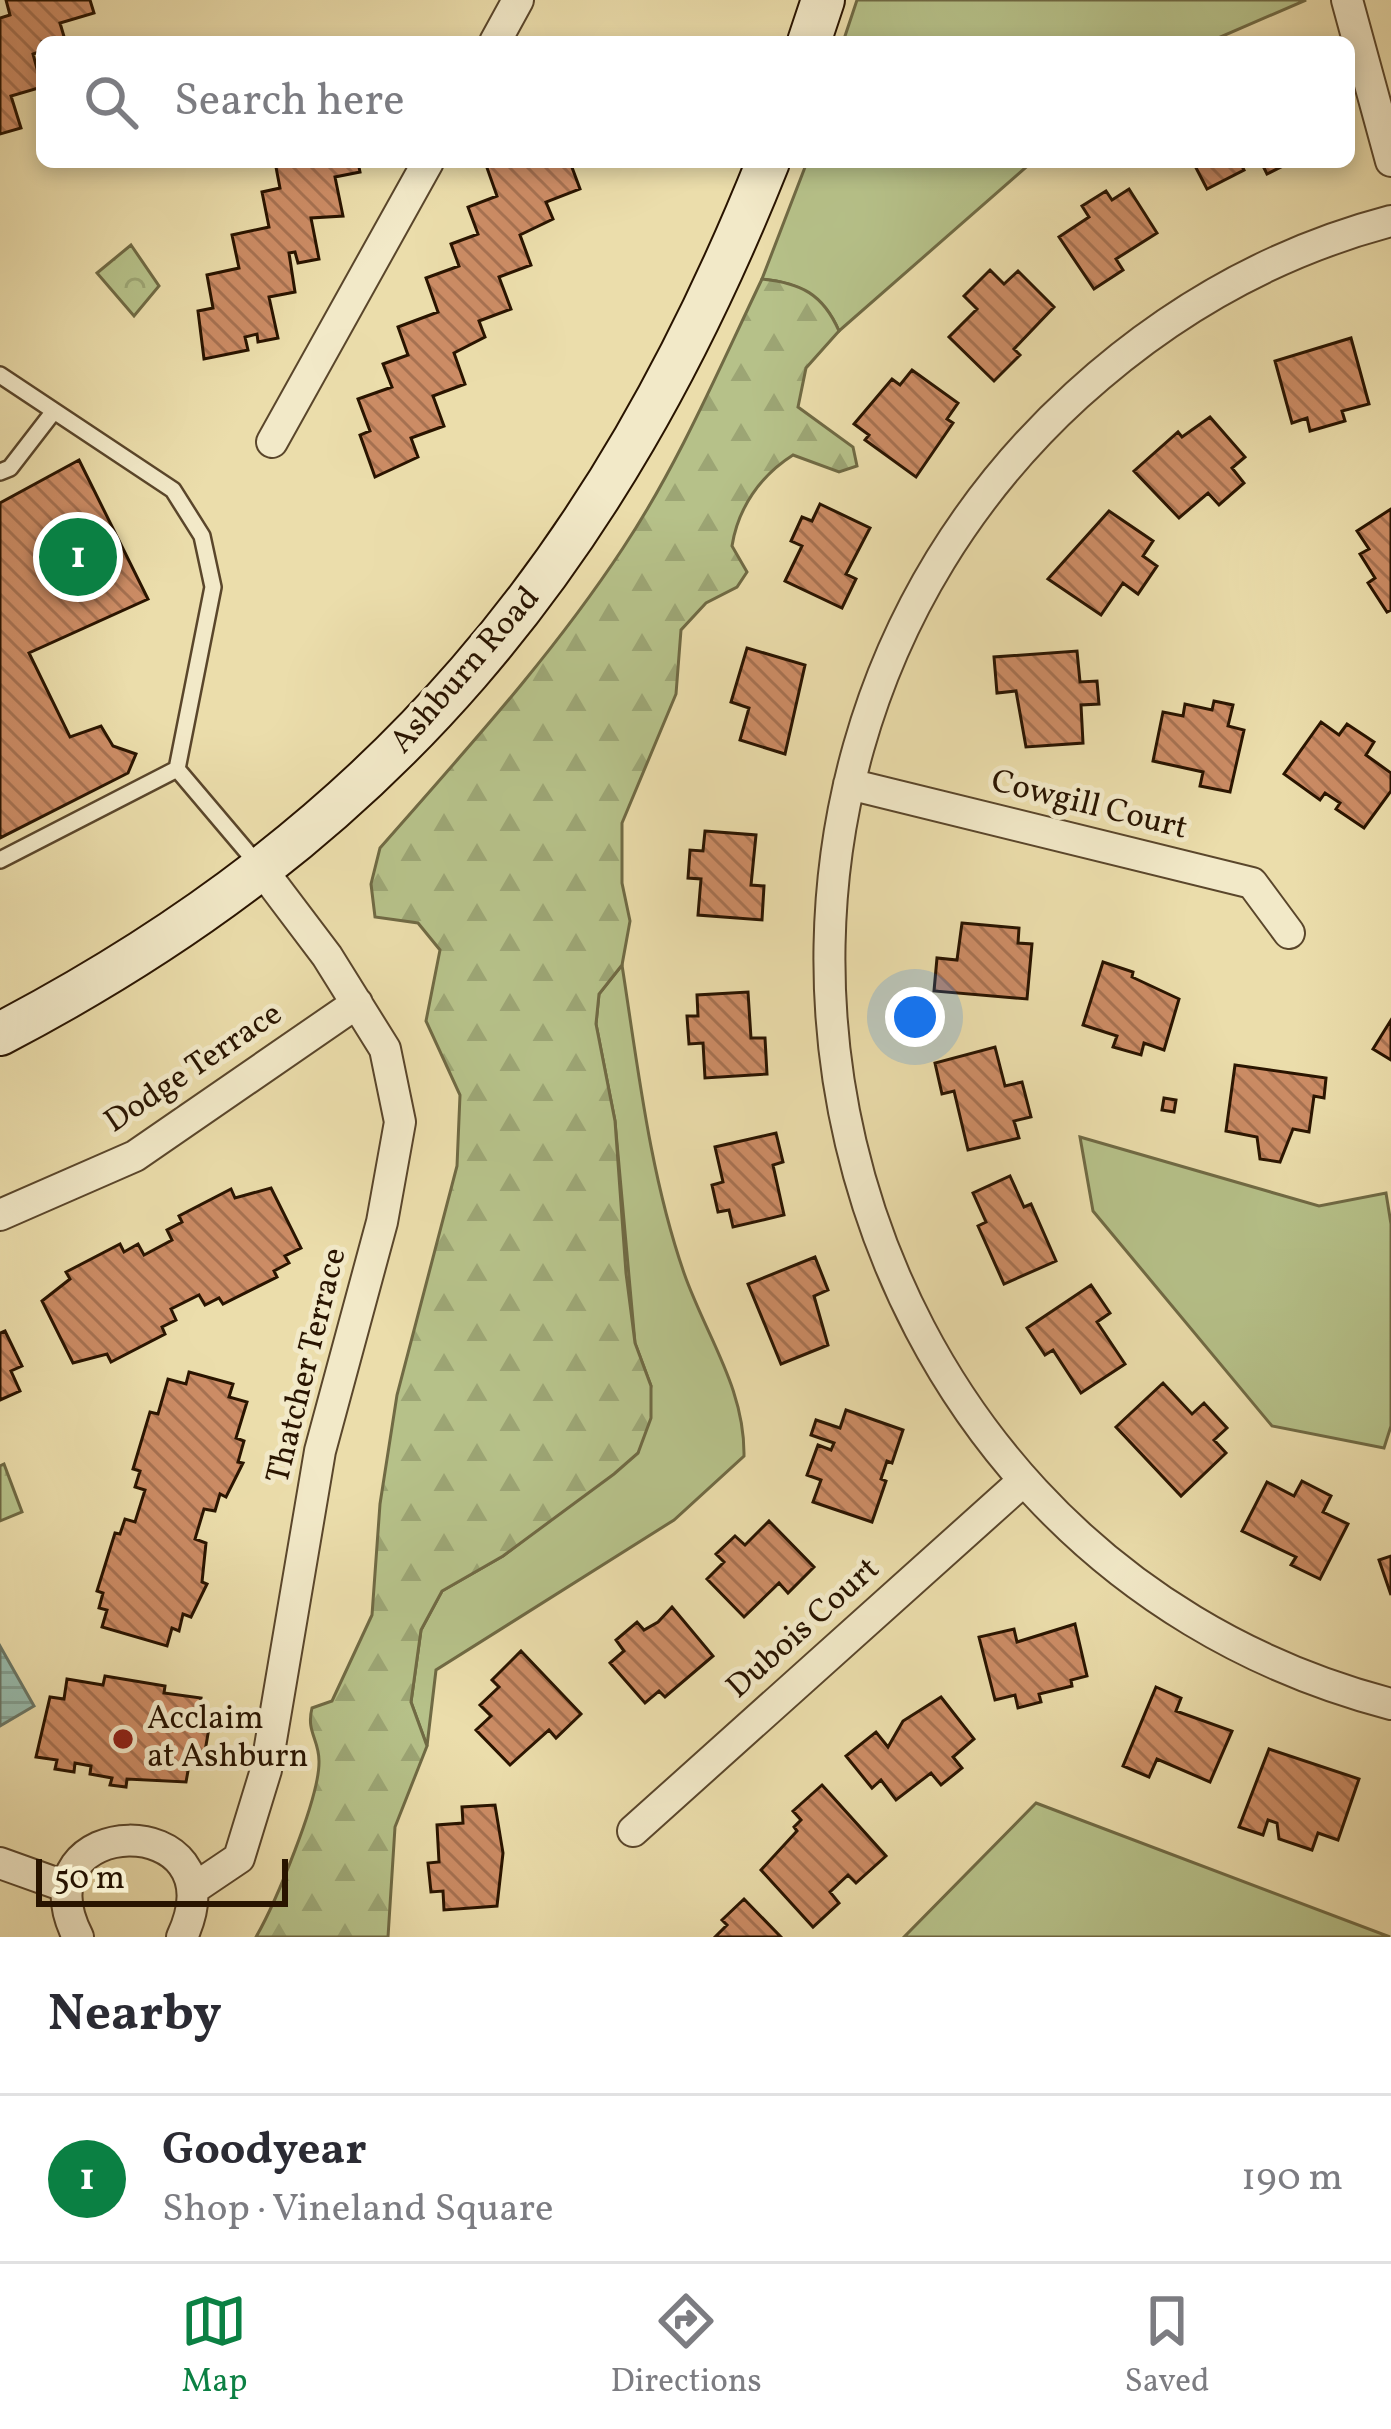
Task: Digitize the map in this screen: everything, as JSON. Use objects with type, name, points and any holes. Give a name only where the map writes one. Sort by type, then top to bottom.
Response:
[{"type":"main road","points":[[811,36],[823,0]]},
{"type":"main road","name":"Ashburn Road","points":[[0,1034],[102,981],[262,870],[404,745],[541,587],[606,492],[674,376],[765,168]]},
{"type":"street","points":[[498,36],[518,0]]},
{"type":"street","points":[[1347,0],[1391,161]]},
{"type":"street","points":[[272,442],[425,168]]},
{"type":"street","points":[[1391,221],[1297,251],[1198,302],[1108,367],[1046,423],[992,486],[930,578],[882,678],[849,784],[832,880],[827,963],[831,1046],[850,1155],[875,1234],[921,1335],[965,1406],[1023,1481],[1107,1561],[1206,1630],[1288,1671],[1391,1704]]},
{"type":"street","name":"Cowgill Court","points":[[849,784],[1252,883],[1289,933]]},
{"type":"street","name":"Thatcher Terrace","points":[[193,1889],[239,1858],[266,1769],[320,1451],[400,1122],[385,1049],[262,870]]},
{"type":"street","name":"Dodge Terrace","points":[[0,1215],[134,1156],[357,1003]]},
{"type":"street","name":"Dubois Court","points":[[633,1831],[1023,1481]]},
{"type":"street","points":[[78,1937],[67,1912],[68,1887],[77,1864],[95,1847],[118,1838],[143,1838],[175,1857],[193,1889],[192,1914],[182,1937]]},
{"type":"street","points":[[0,1863],[68,1887]]},
{"type":"lane","points":[[0,375],[173,490],[202,536],[213,587],[177,769]]},
{"type":"lane","points":[[0,472],[10,468],[54,411]]},
{"type":"lane","points":[[177,769],[262,870]]},
{"type":"lane","points":[[0,860],[177,769]]},
{"type":"green space","points":[[857,0],[1306,0],[1223,36],[845,36]]},
{"type":"green space","points":[[805,168],[1025,168],[839,331],[825,308],[808,293],[762,279]]},
{"type":"green space","points":[[131,245],[159,286],[134,316],[97,273]]},
{"type":"green space","points":[[762,279],[809,293],[833,318],[839,331],[806,368],[798,407],[853,447],[857,466],[839,472],[793,455],[752,494],[732,546],[747,572],[737,587],[706,603],[681,630],[676,694],[622,823],[622,883],[630,921],[622,965],[599,994],[596,1024],[615,1121],[635,1343],[651,1386],[651,1418],[638,1453],[503,1556],[442,1591],[421,1630],[411,1702],[427,1746],[395,1827],[388,1937],[256,1937],[285,1876],[312,1799],[319,1761],[312,1708],[332,1701],[372,1615],[380,1504],[397,1395],[457,1166],[460,1095],[426,1021],[440,950],[418,923],[375,917],[371,884],[380,848],[537,665],[623,548],[680,450]]},
{"type":"green space","points":[[622,965],[662,1198],[684,1273],[731,1385],[744,1456],[674,1520],[436,1670],[427,1746],[411,1702],[421,1630],[442,1591],[503,1556],[638,1452],[651,1386],[635,1343],[615,1121],[596,1024],[599,994]]},
{"type":"green space","points":[[1080,1137],[1319,1206],[1386,1193],[1391,1224],[1391,1426],[1384,1448],[1272,1426],[1093,1211]]},
{"type":"green space","points":[[4,1464],[22,1512],[0,1521],[0,1466]]},
{"type":"green space","points":[[1036,1803],[1390,1937],[904,1937]]},
{"type":"shaded area","points":[[0,1646],[34,1706],[0,1726]]},
{"type":"building","points":[[6,0],[90,0],[94,13],[60,23],[64,36],[36,36],[36,89],[11,96],[21,128],[0,134],[0,18],[10,15]]},
{"type":"building","points":[[276,168],[359,168],[360,172],[335,177],[343,216],[311,218],[319,259],[298,263],[295,252],[289,253],[295,292],[269,297],[278,338],[258,342],[257,334],[245,337],[248,350],[204,359],[198,311],[213,308],[207,275],[239,268],[232,235],[269,227],[262,192],[280,188]]},
{"type":"building","points":[[487,168],[572,168],[580,189],[546,202],[553,219],[520,235],[531,265],[499,277],[511,309],[479,321],[485,337],[454,353],[465,384],[433,396],[444,426],[411,438],[418,457],[375,477],[360,435],[370,431],[358,399],[392,387],[383,364],[408,355],[398,327],[438,312],[426,278],[459,266],[451,244],[478,234],[468,207],[497,196]]},
{"type":"building","points":[[1196,168],[1243,168],[1244,170],[1207,189]]},
{"type":"building","points":[[1129,189],[1157,233],[1116,259],[1123,270],[1094,289],[1059,237],[1089,217],[1082,206],[1106,191],[1112,200]]},
{"type":"building","points":[[990,270],[1004,284],[1018,271],[1054,307],[1014,349],[1020,355],[994,381],[949,337],[977,309],[964,296]]},
{"type":"building","points":[[1351,338],[1369,404],[1342,411],[1345,421],[1310,431],[1307,418],[1292,423],[1275,361]]},
{"type":"building","points":[[912,370],[958,403],[947,419],[953,423],[916,477],[865,440],[869,435],[854,424],[892,379],[900,385]]},
{"type":"building","points":[[1210,417],[1245,457],[1232,468],[1244,483],[1219,505],[1208,493],[1179,518],[1134,471],[1178,432],[1182,437]]},
{"type":"building","points":[[79,460],[148,599],[29,653],[70,737],[101,726],[113,746],[136,754],[128,773],[0,838],[0,503]]},
{"type":"building","points":[[820,504],[870,528],[846,574],[856,579],[842,608],[785,581],[802,546],[791,541],[802,517],[812,521]]},
{"type":"building","points":[[1391,509],[1391,610],[1387,612],[1368,583],[1375,578],[1360,554],[1369,549],[1357,531]]},
{"type":"building","points":[[1109,511],[1153,541],[1143,556],[1157,566],[1138,594],[1123,583],[1101,615],[1048,579]]},
{"type":"building","points":[[747,648],[805,665],[785,754],[740,740],[749,708],[731,702]]},
{"type":"building","points":[[1077,651],[1080,682],[1097,681],[1099,704],[1081,705],[1083,743],[1026,747],[1016,691],[997,693],[994,657]]},
{"type":"building","points":[[1214,701],[1233,705],[1228,726],[1244,730],[1230,792],[1200,786],[1203,772],[1153,761],[1163,712],[1183,716],[1185,704],[1212,710]]},
{"type":"building","points":[[1321,722],[1339,735],[1347,724],[1374,742],[1366,755],[1391,773],[1391,791],[1364,828],[1336,809],[1340,803],[1325,793],[1320,800],[1284,774]]},
{"type":"building","points":[[705,831],[756,835],[751,885],[764,886],[762,920],[698,915],[701,879],[688,878],[690,850],[703,851]]},
{"type":"building","points":[[962,923],[1019,928],[1018,943],[1032,944],[1027,999],[934,991],[937,958],[957,960]]},
{"type":"building","points":[[1103,962],[1133,972],[1132,977],[1179,999],[1164,1050],[1144,1043],[1141,1055],[1113,1047],[1117,1036],[1083,1025]]},
{"type":"building","points":[[748,992],[751,1038],[765,1038],[767,1074],[705,1078],[703,1043],[689,1044],[687,1016],[698,1016],[697,995]]},
{"type":"building","points":[[1391,1020],[1391,1060],[1373,1049]]},
{"type":"building","points":[[995,1047],[1005,1086],[1022,1082],[1031,1117],[1014,1121],[1019,1138],[968,1150],[954,1091],[942,1094],[935,1063]]},
{"type":"building","points":[[1235,1065],[1326,1078],[1324,1098],[1314,1096],[1309,1132],[1293,1129],[1280,1162],[1260,1159],[1257,1137],[1226,1131]]},
{"type":"building","points":[[1164,1098],[1176,1100],[1174,1112],[1162,1110]]},
{"type":"building","points":[[776,1133],[783,1162],[773,1165],[784,1215],[733,1227],[729,1210],[718,1212],[712,1185],[723,1182],[715,1147]]},
{"type":"building","points":[[1010,1176],[1024,1207],[1031,1204],[1056,1261],[1004,1284],[978,1226],[986,1222],[973,1193]]},
{"type":"building","points":[[271,1188],[301,1248],[285,1256],[289,1263],[274,1271],[277,1277],[223,1304],[219,1298],[205,1305],[199,1295],[171,1309],[176,1320],[162,1327],[165,1334],[111,1362],[107,1354],[73,1363],[42,1301],[70,1279],[66,1272],[120,1244],[124,1252],[138,1244],[144,1255],[172,1240],[167,1230],[182,1222],[179,1216],[231,1189],[235,1198]]},
{"type":"building","points":[[815,1257],[828,1290],[814,1296],[828,1345],[781,1364],[748,1284]]},
{"type":"building","points":[[1091,1285],[1110,1313],[1097,1322],[1125,1364],[1081,1393],[1053,1350],[1045,1355],[1027,1328]]},
{"type":"building","points":[[5,1331],[22,1366],[11,1371],[20,1391],[0,1400],[0,1333]]},
{"type":"building","points":[[189,1372],[233,1384],[229,1397],[247,1402],[236,1438],[244,1441],[238,1462],[243,1463],[226,1497],[220,1494],[215,1511],[204,1509],[195,1539],[206,1543],[202,1582],[207,1584],[191,1617],[183,1614],[179,1631],[172,1628],[167,1646],[102,1627],[107,1610],[99,1608],[103,1593],[97,1591],[115,1533],[120,1534],[125,1519],[135,1522],[145,1490],[135,1487],[140,1471],[133,1469],[150,1412],[158,1414],[168,1379],[186,1384]]},
{"type":"building","points":[[1163,1383],[1192,1414],[1204,1403],[1227,1428],[1214,1440],[1226,1453],[1181,1496],[1116,1427]]},
{"type":"building","points":[[846,1410],[903,1430],[892,1463],[887,1461],[881,1479],[886,1481],[872,1522],[813,1502],[821,1480],[807,1475],[818,1445],[831,1450],[834,1443],[811,1435],[816,1420],[840,1428]]},
{"type":"building","points":[[1302,1481],[1331,1496],[1323,1512],[1348,1524],[1320,1579],[1291,1565],[1296,1557],[1242,1531],[1267,1482],[1294,1496]]},
{"type":"building","points":[[769,1521],[814,1567],[788,1593],[779,1583],[744,1617],[707,1579],[724,1562],[716,1554],[735,1536],[745,1545]]},
{"type":"building","points":[[1391,1556],[1391,1595],[1379,1560]]},
{"type":"building","points":[[672,1607],[713,1656],[665,1697],[659,1691],[645,1703],[610,1663],[624,1651],[616,1640],[637,1622],[644,1630],[658,1622]]},
{"type":"building","points":[[1075,1624],[1087,1676],[1071,1680],[1072,1686],[1039,1694],[1041,1702],[1018,1708],[1015,1695],[995,1700],[979,1637],[1014,1629],[1017,1642]]},
{"type":"building","points":[[521,1651],[581,1714],[556,1738],[549,1730],[510,1765],[476,1730],[491,1716],[480,1705],[499,1687],[492,1680]]},
{"type":"building","name":"Acclaim at Ashburn","points":[[105,1676],[165,1686],[164,1693],[201,1698],[197,1720],[210,1722],[203,1763],[190,1760],[186,1782],[127,1779],[126,1787],[110,1785],[112,1778],[90,1774],[91,1766],[75,1763],[74,1772],[55,1769],[57,1760],[36,1757],[50,1697],[64,1699],[67,1679],[103,1685]]},
{"type":"building","points":[[1156,1687],[1181,1698],[1176,1711],[1232,1731],[1210,1782],[1157,1759],[1149,1777],[1123,1766]]},
{"type":"building","points":[[941,1697],[974,1739],[953,1757],[962,1768],[941,1785],[931,1773],[896,1800],[881,1780],[872,1788],[846,1756],[876,1732],[888,1747],[903,1721]]},
{"type":"building","points":[[1269,1749],[1359,1779],[1338,1840],[1318,1833],[1312,1850],[1279,1839],[1277,1823],[1268,1820],[1263,1835],[1239,1827]]},
{"type":"building","points":[[822,1785],[886,1856],[856,1883],[848,1875],[830,1892],[839,1903],[813,1927],[761,1870],[797,1831],[794,1827],[801,1820],[793,1811]]},
{"type":"building","points":[[495,1805],[503,1853],[497,1906],[444,1910],[443,1891],[431,1892],[428,1863],[439,1862],[437,1825],[463,1823],[462,1807]]},
{"type":"building","points":[[744,1899],[781,1937],[715,1937],[727,1925],[722,1920]]},
{"type":"place","name":"Goodyear","points":[[78,557]]},
{"type":"place","name":"Acclaim at Ashburn","points":[[123,1739]]}]
